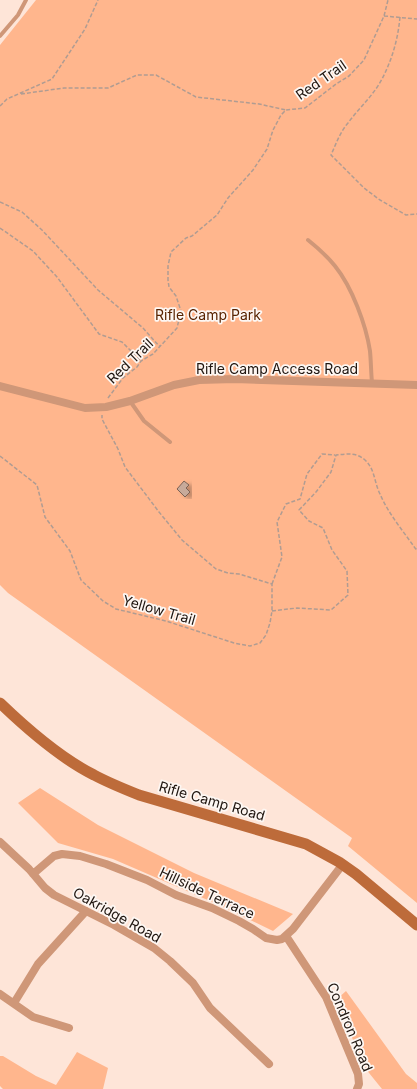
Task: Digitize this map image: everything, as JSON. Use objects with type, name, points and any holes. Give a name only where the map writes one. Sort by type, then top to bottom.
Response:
[{"type":"street","name":"Rifle Camp Access Road","points":[[0,386],[85,408],[102,408],[130,401],[174,386],[200,380],[234,379],[372,382],[417,385]]},
{"type":"street","name":"Rifle Camp Road","points":[[0,703],[72,763],[94,775],[116,786],[176,806],[306,844],[343,864],[417,925]]},
{"type":"street","name":"Oakridge Road","points":[[0,842],[33,874],[45,888],[54,895],[114,925],[154,948],[170,961],[193,983],[210,1008],[269,1064]]},
{"type":"street","name":"Hillside Terrace","points":[[33,874],[54,856],[62,854],[80,856],[147,880],[176,895],[212,908],[239,921],[271,940],[282,939],[286,936]]},
{"type":"street","points":[[286,936],[343,864]]},
{"type":"street","points":[[14,1003],[38,964],[86,911]]},
{"type":"street","name":"Condron Road","points":[[286,936],[326,997],[358,1074],[359,1084],[357,1089]]},
{"type":"street","points":[[0,994],[34,1017],[69,1028]]},
{"type":"lane","points":[[0,36],[18,15],[26,0]]},
{"type":"lane","points":[[308,240],[322,251],[336,266],[357,305],[370,351],[372,382]]},
{"type":"lane","points":[[130,401],[144,421],[170,442]]},
{"type":"path","points":[[0,106],[7,100],[52,80],[85,29],[98,0]]},
{"type":"path","name":"Red Trail","points":[[102,408],[110,394],[123,378],[137,368],[140,361],[153,354],[177,328],[181,311],[168,280],[168,266],[171,252],[186,238],[192,236],[217,215],[228,198],[260,161],[267,149],[273,130],[281,115],[286,110],[305,108],[349,76],[364,60],[384,16],[388,0]]},
{"type":"path","points":[[384,16],[417,19]]},
{"type":"path","points":[[400,18],[391,59],[382,79],[368,100],[347,123],[331,155],[364,188],[380,200],[406,215],[417,214]]},
{"type":"path","points":[[21,94],[64,88],[108,88],[137,75],[156,75],[196,97],[259,104],[286,110]]},
{"type":"path","points":[[0,202],[22,212],[42,230],[98,290],[143,328],[160,347]]},
{"type":"path","points":[[0,228],[33,251],[57,278],[99,334],[122,342],[140,361]]},
{"type":"path","points":[[102,408],[102,419],[125,466],[182,540],[216,569],[272,584]]},
{"type":"path","points":[[336,455],[331,472],[316,492],[299,510],[309,521],[323,528],[332,550],[347,571],[348,595],[331,610],[298,608],[272,610],[272,584],[282,556],[277,522],[286,504],[300,499],[307,474],[322,454],[336,455],[352,453],[365,460],[373,472],[379,493],[417,550]]},
{"type":"path","name":"Yellow Trail","points":[[0,456],[36,485],[45,516],[70,551],[81,580],[103,601],[116,609],[166,621],[234,644],[250,646],[260,643],[266,635],[272,610]]},
{"type":"green space","name":"Rifle Camp Park","points":[[36,0],[417,0],[417,903],[348,846],[352,838],[8,593],[0,585],[0,45]]},
{"type":"green space","points":[[40,788],[98,825],[194,873],[293,914],[273,931],[217,904],[113,859],[58,843],[18,803]]},
{"type":"green space","points":[[346,991],[406,1074],[417,1083],[417,1089],[382,1089],[365,1068],[336,1000]]},
{"type":"green space","points":[[77,1052],[108,1068],[103,1089],[3,1089],[0,1086],[0,1056],[3,1056],[36,1076],[56,1085]]},
{"type":"building","points":[[184,481],[189,485],[186,488],[190,492],[185,497],[177,489]]}]
